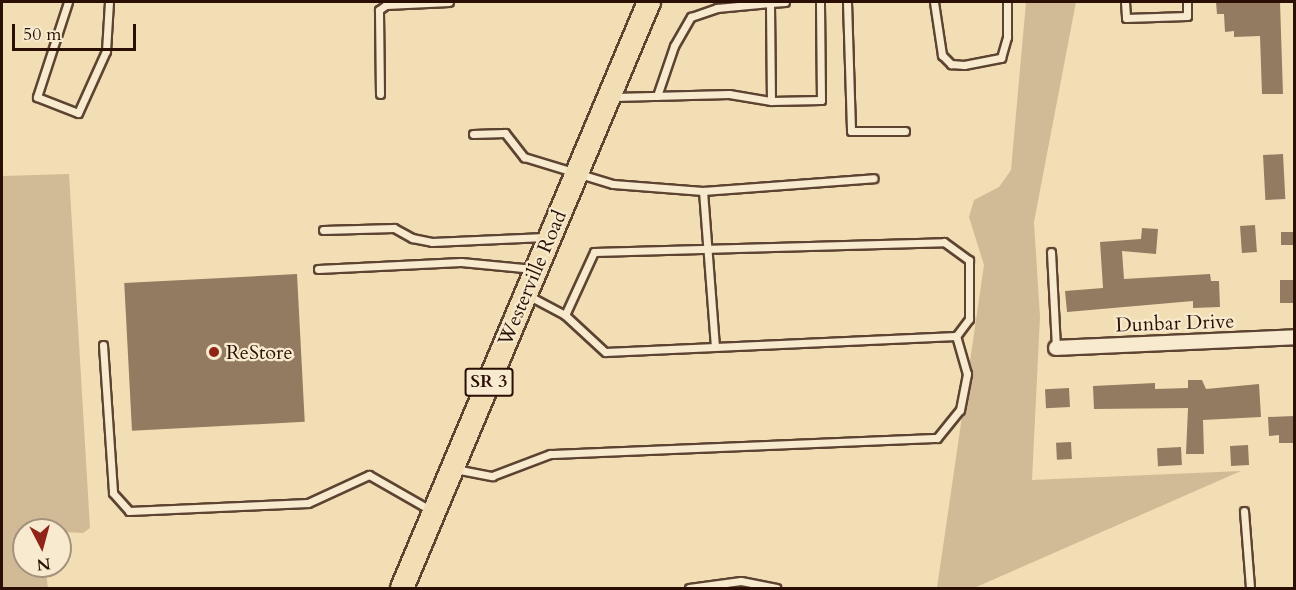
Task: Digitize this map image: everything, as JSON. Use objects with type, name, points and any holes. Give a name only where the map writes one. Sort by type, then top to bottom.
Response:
[{"type":"main road","name":"Westerville Road","points":[[402,588],[649,2]]},
{"type":"street","name":"Dunbar Drive","points":[[1056,348],[1294,338]]},
{"type":"lane","points":[[68,2],[37,97],[78,113],[106,51],[109,2]]},
{"type":"lane","points":[[380,94],[380,10],[386,5],[449,2]]},
{"type":"lane","points":[[657,96],[674,46],[691,17],[717,8],[785,2]]},
{"type":"lane","points":[[608,98],[729,94],[771,101],[821,100],[820,2]]},
{"type":"lane","points":[[847,2],[851,131],[905,131]]},
{"type":"lane","points":[[934,2],[942,55],[951,64],[964,65],[1001,58],[1007,37],[1007,2]]},
{"type":"lane","points":[[1125,2],[1126,18],[1187,16],[1187,2]]},
{"type":"lane","points":[[770,3],[771,101]]},
{"type":"lane","points":[[473,134],[506,133],[525,157],[576,175],[613,184],[704,191],[874,178]]},
{"type":"lane","points":[[704,191],[715,347]]},
{"type":"lane","points":[[323,230],[394,228],[432,242],[550,236]]},
{"type":"lane","points":[[526,294],[565,315],[605,352],[956,336],[969,319],[969,260],[944,242],[594,252],[565,315]]},
{"type":"lane","points":[[1051,252],[1056,348]]},
{"type":"lane","points":[[318,269],[461,262],[536,269]]},
{"type":"lane","points":[[452,468],[492,476],[550,454],[936,438],[960,410],[967,374],[956,336]]},
{"type":"lane","points":[[103,345],[113,493],[129,511],[308,503],[369,475],[434,512]]},
{"type":"lane","points":[[1244,511],[1250,588]]},
{"type":"lane","points":[[689,588],[741,581],[776,588]]},
{"type":"shaded area","points":[[1026,2],[1076,2],[1034,222],[1040,317],[1032,480],[1241,471],[974,588],[937,588],[984,265],[969,217],[974,200],[999,187],[1011,170]]},
{"type":"shaded area","points":[[69,174],[90,528],[83,533],[72,532],[72,518],[12,518],[12,578],[47,578],[48,588],[2,588],[2,176]]},
{"type":"building","points":[[1216,2],[1280,2],[1283,94],[1262,94],[1260,36],[1234,37],[1234,31],[1225,32],[1224,14],[1217,14]]},
{"type":"building","points":[[1283,154],[1285,199],[1265,200],[1263,155]]},
{"type":"building","points":[[1255,225],[1257,252],[1242,253],[1240,226]]},
{"type":"building","points":[[1142,228],[1158,229],[1156,254],[1122,251],[1124,279],[1210,274],[1211,281],[1219,281],[1220,307],[1193,308],[1193,301],[1067,312],[1065,291],[1103,288],[1100,242],[1141,239]]},
{"type":"building","points":[[1281,232],[1294,232],[1294,245],[1281,245]]},
{"type":"building","name":"ReStore","points":[[297,274],[305,422],[132,431],[124,283]]},
{"type":"building","points":[[1280,280],[1294,280],[1294,303],[1280,303]]},
{"type":"building","points":[[1188,380],[1202,380],[1206,389],[1259,384],[1261,417],[1203,420],[1204,454],[1186,454],[1188,408],[1094,409],[1093,386],[1155,383],[1155,389],[1188,388]]},
{"type":"building","points":[[1069,388],[1070,407],[1046,408],[1045,389]]},
{"type":"building","points":[[1294,416],[1294,443],[1279,443],[1279,435],[1269,436],[1268,417]]},
{"type":"building","points":[[1071,442],[1072,459],[1057,460],[1056,443]]},
{"type":"building","points":[[1248,445],[1249,465],[1231,466],[1230,446]]},
{"type":"building","points":[[1181,447],[1182,465],[1158,466],[1157,448]]},
{"type":"place","name":"ReStore","points":[[214,352]]}]
